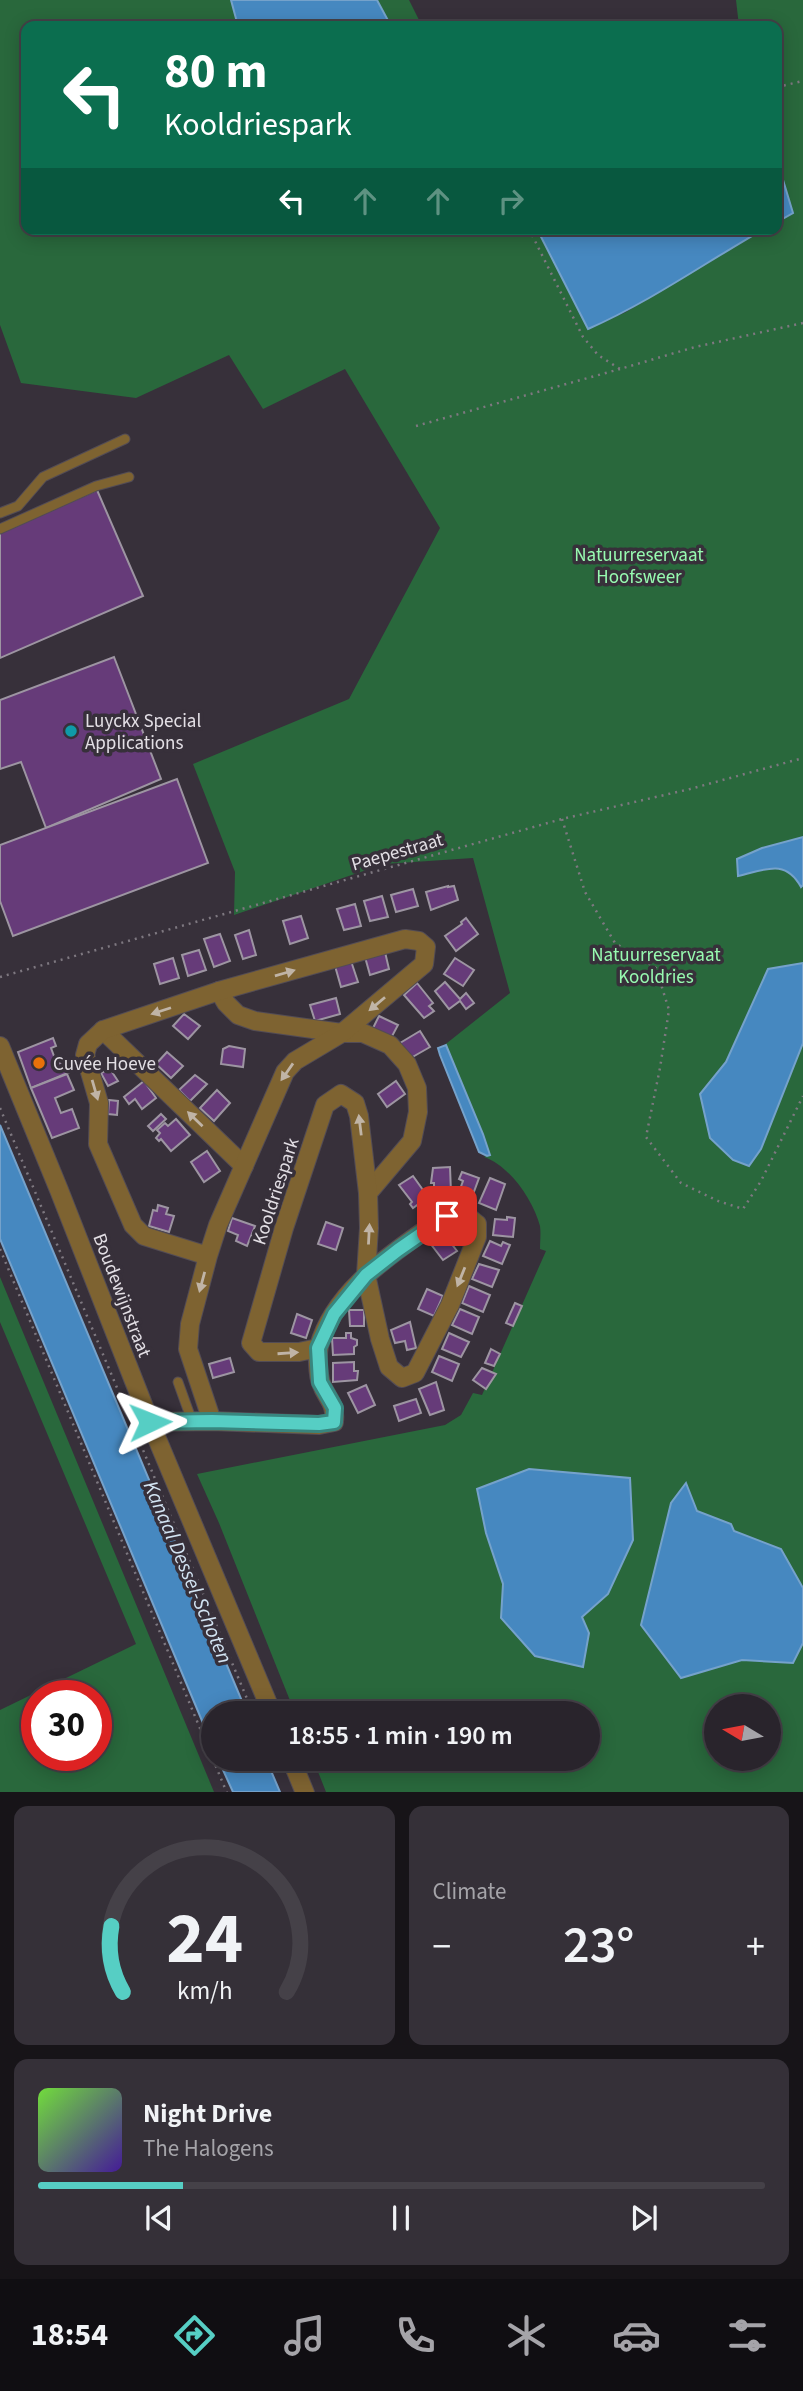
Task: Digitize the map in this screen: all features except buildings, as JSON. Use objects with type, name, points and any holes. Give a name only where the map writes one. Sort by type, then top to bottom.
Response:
[{"type":"street","name":"Kooldriespark","points":[[212,1421],[188,1349],[190,1324],[218,1226],[285,1072],[295,1061],[342,1033],[424,964],[426,947],[419,941],[405,939],[219,991],[103,1030],[244,1166]]},
{"type":"street","points":[[219,991],[238,1015],[255,1021],[342,1033],[363,1032],[390,1045],[407,1064],[417,1088],[418,1112],[412,1141],[368,1193]]},
{"type":"street","points":[[103,1030],[88,1044],[85,1055],[99,1104],[98,1144],[134,1225],[144,1236],[208,1256]]},
{"type":"street","name":"Boudewijnstraat","points":[[0,1046],[150,1422],[266,1701]]},
{"type":"street","name":"Kooldriespark","points":[[150,1422],[334,1422],[335,1408],[320,1382],[318,1348],[334,1314],[366,1275],[398,1250],[447,1216],[467,1215],[477,1224],[477,1237],[450,1306],[415,1373],[402,1378],[389,1367],[380,1339],[366,1275],[368,1193],[359,1116],[355,1103],[341,1094],[325,1105],[284,1228],[251,1343],[259,1352],[266,1353],[299,1352],[318,1348]]},
{"type":"street","points":[[295,1771],[305,1792]]},
{"type":"lane","points":[[0,513],[18,506],[43,477],[125,439]]},
{"type":"lane","points":[[0,529],[96,486],[129,477]]},
{"type":"lane","points":[[178,1382],[192,1421]]},
{"type":"path","points":[[782,86],[803,81]]},
{"type":"path","points":[[532,235],[583,337],[598,355],[620,369]]},
{"type":"path","points":[[416,426],[684,350],[803,323]]},
{"type":"path","name":"Paepestraat","points":[[0,977],[562,819],[690,789],[803,758]]},
{"type":"path","points":[[562,819],[585,892],[615,943],[656,968],[669,1010],[646,1137],[681,1183],[718,1201],[743,1209],[761,1181],[803,1096]]},
{"type":"path","points":[[0,1108],[248,1701]]},
{"type":"path","points":[[0,1249],[228,1792]]},
{"type":"green space","points":[[0,0],[231,0],[237,21],[21,21],[21,235],[540,235],[588,329],[626,312],[754,235],[782,235],[782,219],[793,213],[782,177],[782,21],[738,21],[736,0],[803,0],[803,1792],[326,1792],[318,1771],[600,1771],[600,1701],[290,1701],[197,1474],[445,1425],[461,1415],[473,1393],[482,1395],[546,1251],[540,1249],[540,1226],[526,1195],[503,1168],[484,1157],[489,1154],[483,1134],[451,1056],[442,1047],[510,993],[473,858],[384,864],[234,915],[235,872],[193,764],[349,699],[440,528],[345,369],[263,409],[229,355],[136,398],[21,383],[0,325]]},
{"type":"green space","points":[[377,0],[409,0],[420,21],[388,21]]},
{"type":"green space","points":[[0,1277],[201,1761],[201,1771],[205,1771],[214,1792],[0,1792],[0,1710],[21,1700],[21,1771],[112,1771],[112,1680],[62,1680],[136,1644],[0,1322]]},
{"type":"water","points":[[231,0],[377,0],[388,21],[237,21]]},
{"type":"water","points":[[782,177],[793,213],[782,219]]},
{"type":"water","points":[[540,235],[754,235],[656,294],[588,329]]},
{"type":"water","points":[[803,837],[801,887],[795,878],[781,869],[766,869],[738,876],[737,859],[762,848]]},
{"type":"water","points":[[803,963],[803,1043],[761,1149],[749,1166],[733,1160],[710,1138],[700,1094],[726,1062],[768,969]]},
{"type":"water","points":[[446,1045],[490,1155],[479,1152],[440,1055],[438,1048]]},
{"type":"water","points":[[0,1125],[242,1701],[201,1701],[201,1718],[0,1239]]},
{"type":"water","points":[[529,1469],[630,1478],[633,1540],[608,1594],[582,1617],[589,1633],[583,1667],[535,1656],[501,1618],[503,1584],[486,1533],[477,1489]]},
{"type":"water","points":[[686,1483],[697,1511],[731,1524],[734,1531],[781,1549],[803,1588],[803,1643],[793,1663],[742,1660],[681,1678],[641,1625],[671,1503]]},
{"type":"water","points":[[223,1771],[271,1771],[280,1792],[233,1792]]},
{"type":"place","name":"Luyckx Special Applications","points":[[71,731]]},
{"type":"place","name":"Cuvée Hoeve","points":[[39,1063]]},
{"type":"route","points":[[150,1422],[334,1422],[335,1408],[320,1382],[318,1348],[334,1314],[366,1275],[447,1216]]},
{"type":"park label","name":"Natuurreservaat Hoofsweer","points":[[639,565]]},
{"type":"park label","name":"Natuurreservaat Kooldries","points":[[656,965]]},
{"type":"water label","name":"Kanaal Dessel-Schoten","points":[[188,1572]]}]
